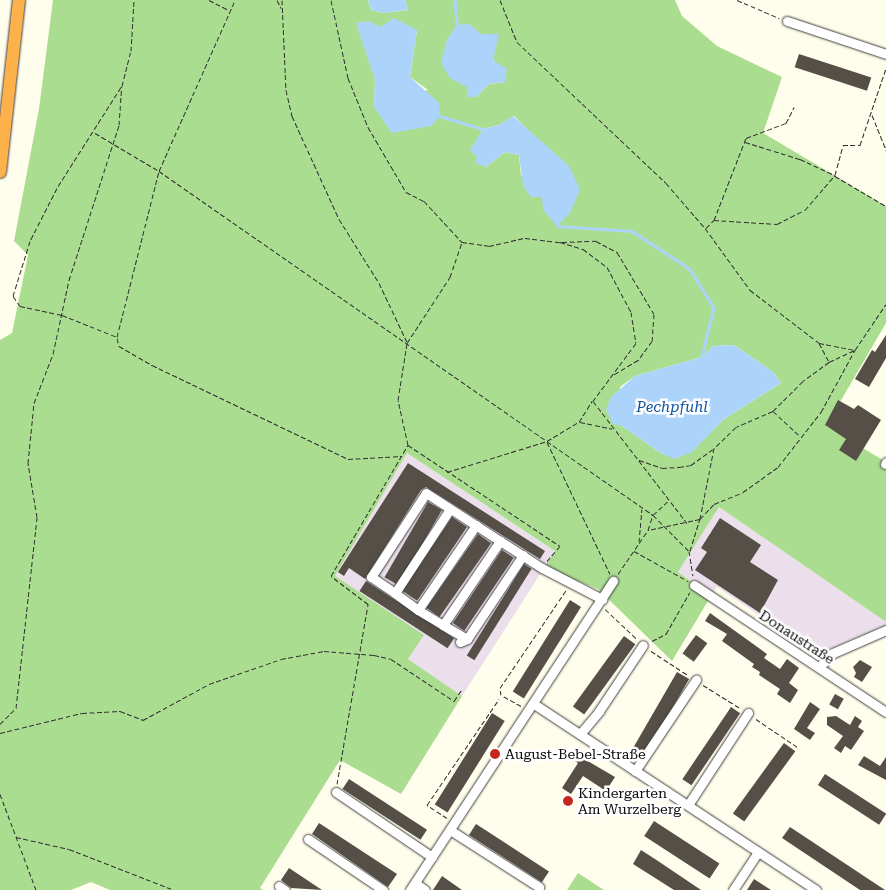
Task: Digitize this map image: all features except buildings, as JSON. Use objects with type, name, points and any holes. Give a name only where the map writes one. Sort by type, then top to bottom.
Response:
[{"type":"highway","points":[[0,172],[20,0]]},
{"type":"street","points":[[787,21],[886,54]]},
{"type":"street","points":[[523,555],[463,640],[371,578],[426,494],[500,540],[523,555],[542,568],[602,599]]},
{"type":"street","points":[[395,593],[450,509]]},
{"type":"street","points":[[418,610],[476,525]]},
{"type":"street","points":[[443,625],[500,540]]},
{"type":"street","points":[[425,890],[412,887],[613,581]]},
{"type":"street","name":"Donaustraße","points":[[694,584],[886,712]]},
{"type":"street","points":[[819,667],[834,652],[886,630]]},
{"type":"street","points":[[580,734],[599,711],[642,645]]},
{"type":"street","points":[[635,771],[696,680]]},
{"type":"street","points":[[534,704],[816,890]]},
{"type":"street","points":[[688,805],[748,714]]},
{"type":"street","points":[[336,792],[432,857]]},
{"type":"street","points":[[450,830],[539,887]]},
{"type":"street","points":[[308,839],[383,890]]},
{"type":"street","points":[[733,890],[758,852]]},
{"type":"path","points":[[0,724],[16,708],[36,517],[28,464],[34,403],[53,354],[69,280],[119,125],[122,86],[131,51],[134,0]]},
{"type":"path","points":[[209,0],[230,10]]},
{"type":"path","points":[[235,0],[160,172],[117,337],[119,346],[152,364],[348,459],[402,456]]},
{"type":"path","points":[[277,0],[282,10]]},
{"type":"path","points":[[282,0],[286,90],[292,116],[339,219],[379,283],[407,343]]},
{"type":"path","points":[[331,0],[348,78],[368,127],[388,165],[406,192],[424,201],[462,242],[489,246],[525,238],[560,242],[596,241],[617,252],[654,314],[652,341],[638,360],[612,375]]},
{"type":"path","points":[[500,0],[517,42],[666,183],[705,228],[750,290],[819,343],[829,362]]},
{"type":"path","points":[[737,0],[787,21]]},
{"type":"path","points":[[714,220],[776,224],[805,210],[835,175],[843,145],[860,145],[886,68]]},
{"type":"path","points":[[117,337],[62,314],[20,306],[13,296],[30,241],[57,188],[95,133],[122,86]]},
{"type":"path","points":[[705,228],[714,220],[746,138],[786,123],[794,108]]},
{"type":"path","points":[[872,114],[886,150]]},
{"type":"path","points":[[95,133],[112,145],[160,172],[642,509],[654,515],[662,526],[689,551]]},
{"type":"path","points":[[745,142],[800,160],[835,175],[886,206]]},
{"type":"path","points":[[336,792],[368,604],[331,576],[408,445],[398,400],[407,343],[450,277],[462,242]]},
{"type":"path","points":[[446,472],[547,441],[579,422],[636,343],[631,312],[607,267],[583,249],[560,242]]},
{"type":"path","points":[[648,530],[662,526],[687,524],[700,518],[714,504],[743,492],[778,467],[820,412],[855,350],[886,304]]},
{"type":"path","points":[[819,343],[855,350]]},
{"type":"path","points":[[638,460],[662,468],[679,468],[691,465],[714,448],[736,427],[773,411],[803,381],[829,362],[855,350]]},
{"type":"path","points":[[593,401],[613,430],[687,524]]},
{"type":"path","points":[[773,411],[800,436]]},
{"type":"path","points":[[579,422],[613,430]]},
{"type":"path","points":[[547,441],[613,581],[648,530],[654,515],[670,500]]},
{"type":"path","points":[[408,445],[560,546],[542,568]]},
{"type":"path","points":[[642,645],[666,634],[694,584],[689,551],[700,518],[714,448]]},
{"type":"path","points":[[639,543],[642,509]]},
{"type":"path","points":[[634,551],[694,584]]},
{"type":"path","points":[[522,706],[501,695],[500,688],[570,583]]},
{"type":"path","points":[[0,733],[82,713],[120,711],[143,720],[209,684],[281,659],[324,651],[391,659],[454,701],[462,689]]},
{"type":"path","points":[[447,818],[427,805],[499,699]]},
{"type":"path","points":[[0,794],[36,890]]},
{"type":"path","points":[[16,837],[69,849],[174,890]]},
{"type":"shaded area","points":[[407,453],[555,551],[462,696],[408,659],[423,635],[334,576]]},
{"type":"shaded area","points":[[719,507],[886,622],[886,625],[817,654],[717,587],[711,596],[678,572]]},
{"type":"green space","points":[[53,0],[368,0],[371,10],[384,13],[408,10],[405,0],[675,0],[682,16],[717,46],[782,77],[763,133],[886,206],[886,323],[826,426],[886,462],[886,622],[719,507],[678,572],[711,596],[672,661],[598,589],[544,568],[555,551],[407,453],[335,576],[424,635],[408,659],[462,696],[401,794],[340,760],[260,888],[263,890],[110,890],[91,882],[71,890],[0,890],[0,340],[12,333],[28,255],[14,241],[39,109]],"holes":[[[469,24],[481,35],[505,82],[489,84],[476,97],[467,96]],[[417,30],[410,77],[428,90],[374,107],[375,80]],[[514,116],[538,140],[521,176],[519,155],[505,152],[486,167],[475,154],[482,129],[499,125]],[[734,345],[773,372],[781,383],[724,419],[699,444],[662,454],[622,426],[620,387],[635,376],[702,357],[713,346]]]},
{"type":"green space","points":[[578,873],[604,890],[567,890]]},
{"type":"water","points":[[368,0],[405,0],[408,10],[384,13],[371,10]]},
{"type":"water","points":[[394,18],[417,30],[410,77],[439,103],[440,116],[431,126],[392,133],[374,107],[375,80],[356,23],[369,21],[380,27]]},
{"type":"water","points":[[469,24],[481,34],[499,34],[493,60],[507,69],[505,82],[489,84],[476,97],[467,97],[467,87],[450,78],[441,63],[447,40],[457,25]]},
{"type":"water","points":[[513,116],[569,166],[580,190],[570,213],[557,226],[543,210],[542,197],[531,197],[523,186],[519,155],[505,152],[486,167],[475,163],[477,157],[470,150],[483,129],[499,125]]},
{"type":"water","name":"Pechpfuhl","points":[[734,345],[773,372],[781,383],[724,419],[692,452],[675,459],[662,454],[622,426],[613,424],[606,409],[611,397],[635,376],[702,357],[713,346]]},
{"type":"waterway","points":[[455,0],[457,25]]},
{"type":"waterway","points":[[440,116],[483,129]]},
{"type":"waterway","points":[[557,226],[632,231],[690,269],[714,308],[702,357]]},
{"type":"place","name":"August-Bebel-Straße","points":[[495,754]]},
{"type":"place","name":"Kindergarten Am Wurzelberg","points":[[568,801]]}]
